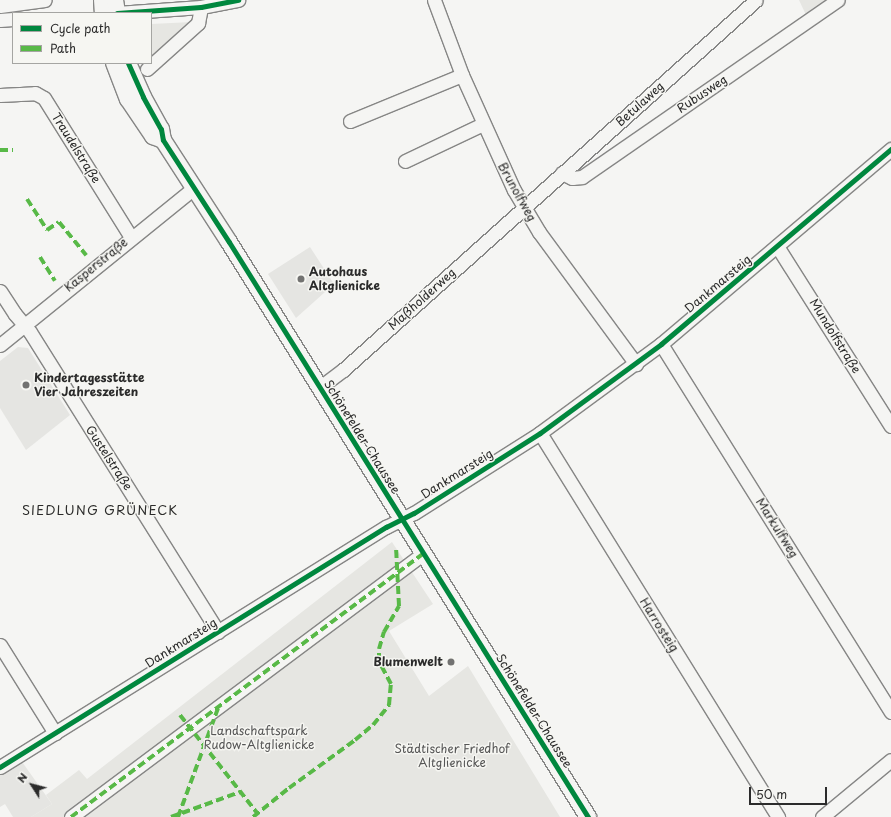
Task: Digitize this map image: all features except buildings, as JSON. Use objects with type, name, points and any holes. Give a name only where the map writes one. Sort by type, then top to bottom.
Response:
[{"type":"main road","points":[[102,0],[103,12]]},
{"type":"main road","points":[[115,0],[117,12]]},
{"type":"main road","name":"Schönefelder Chaussee","points":[[114,64],[128,99],[154,136],[163,140]]},
{"type":"main road","name":"Schönefelder Chaussee","points":[[128,64],[143,96],[162,129],[163,140],[588,817]]},
{"type":"street","points":[[0,6],[45,0]]},
{"type":"street","points":[[131,12],[201,7],[238,0]]},
{"type":"street","name":"Brunolfweg","points":[[434,0],[462,75],[514,190],[524,208],[636,364]]},
{"type":"street","name":"Betulaweg","points":[[524,208],[756,0]]},
{"type":"street","name":"Rubusweg","points":[[562,173],[572,178],[582,177],[838,0]]},
{"type":"street","points":[[147,69],[198,23],[201,7]]},
{"type":"street","points":[[0,20],[12,20]]},
{"type":"street","points":[[350,121],[462,75]]},
{"type":"street","name":"Traudelstraße","points":[[0,95],[35,94],[44,98],[131,237]]},
{"type":"street","points":[[405,161],[483,124]]},
{"type":"street","name":"Dankmarsteig","points":[[0,767],[386,527],[402,520],[540,433],[636,364],[661,344],[891,149]]},
{"type":"street","name":"Kasperstraße","points":[[0,345],[131,237],[194,188]]},
{"type":"street","name":"Maßholderweg","points":[[320,388],[343,370],[524,208]]},
{"type":"street","name":"Mundolfstraße","points":[[777,246],[891,426]]},
{"type":"street","name":"Gustelstraße","points":[[0,290],[120,474],[218,632]]},
{"type":"street","name":"Markulfweg","points":[[661,344],[891,712]]},
{"type":"street","name":"Harrosteig","points":[[540,433],[778,817]]},
{"type":"street","points":[[71,817],[423,554]]},
{"type":"street","points":[[0,644],[55,732]]},
{"type":"street","points":[[822,817],[891,760]]},
{"type":"shaded area","name":"Autohaus Altglienicke","points":[[310,247],[334,284],[296,318],[268,274]]},
{"type":"shaded area","name":"Kindertagesstätte Vier Jahreszeiten","points":[[18,347],[28,348],[70,415],[26,450],[0,408],[0,361]]},
{"type":"shaded area","points":[[20,759],[52,804],[31,817],[13,817],[5,804],[0,807],[0,772]]},
{"type":"green space","points":[[799,0],[828,0],[806,15]]},
{"type":"green space","points":[[192,22],[152,58],[152,24]]},
{"type":"green space","name":"Landschaftspark Rudow-Altglienicke","points":[[392,542],[433,604],[389,631],[429,696],[468,666],[560,817],[31,817],[52,804],[46,795],[79,770],[87,779]]},
{"type":"marked path","points":[[0,150],[13,150]]},
{"type":"marked path","points":[[27,199],[47,230],[59,222],[86,255]]},
{"type":"marked path","points":[[40,257],[55,281]]},
{"type":"marked path","points":[[253,817],[289,788],[355,740],[373,725],[389,705],[391,684],[379,661],[379,649],[384,632],[399,606],[396,547]]},
{"type":"marked path","points":[[71,817],[423,554]]},
{"type":"marked path","points":[[178,817],[218,708]]},
{"type":"marked path","points":[[180,715],[257,813]]},
{"type":"marked path","points":[[171,817],[240,792]]},
{"type":"cycle path","points":[[131,12],[201,7],[238,0]]},
{"type":"cycle path","points":[[128,64],[143,97],[161,129],[163,140],[229,242],[588,817]]},
{"type":"cycle path","points":[[0,767],[386,527],[414,513],[540,433],[661,344],[891,149]]},
{"type":"place","name":"Autohaus Altglienicke","points":[[301,279]]},
{"type":"place","name":"Kindertagesstätte Vier Jahreszeiten","points":[[26,385]]},
{"type":"place","name":"Blumenwelt","points":[[451,662]]},
{"type":"district","name":"SIEDLUNG GRÜNECK","points":[[100,510]]},
{"type":"park label","name":"Städtischer Friedhof Altglienicke","points":[[452,756]]}]
